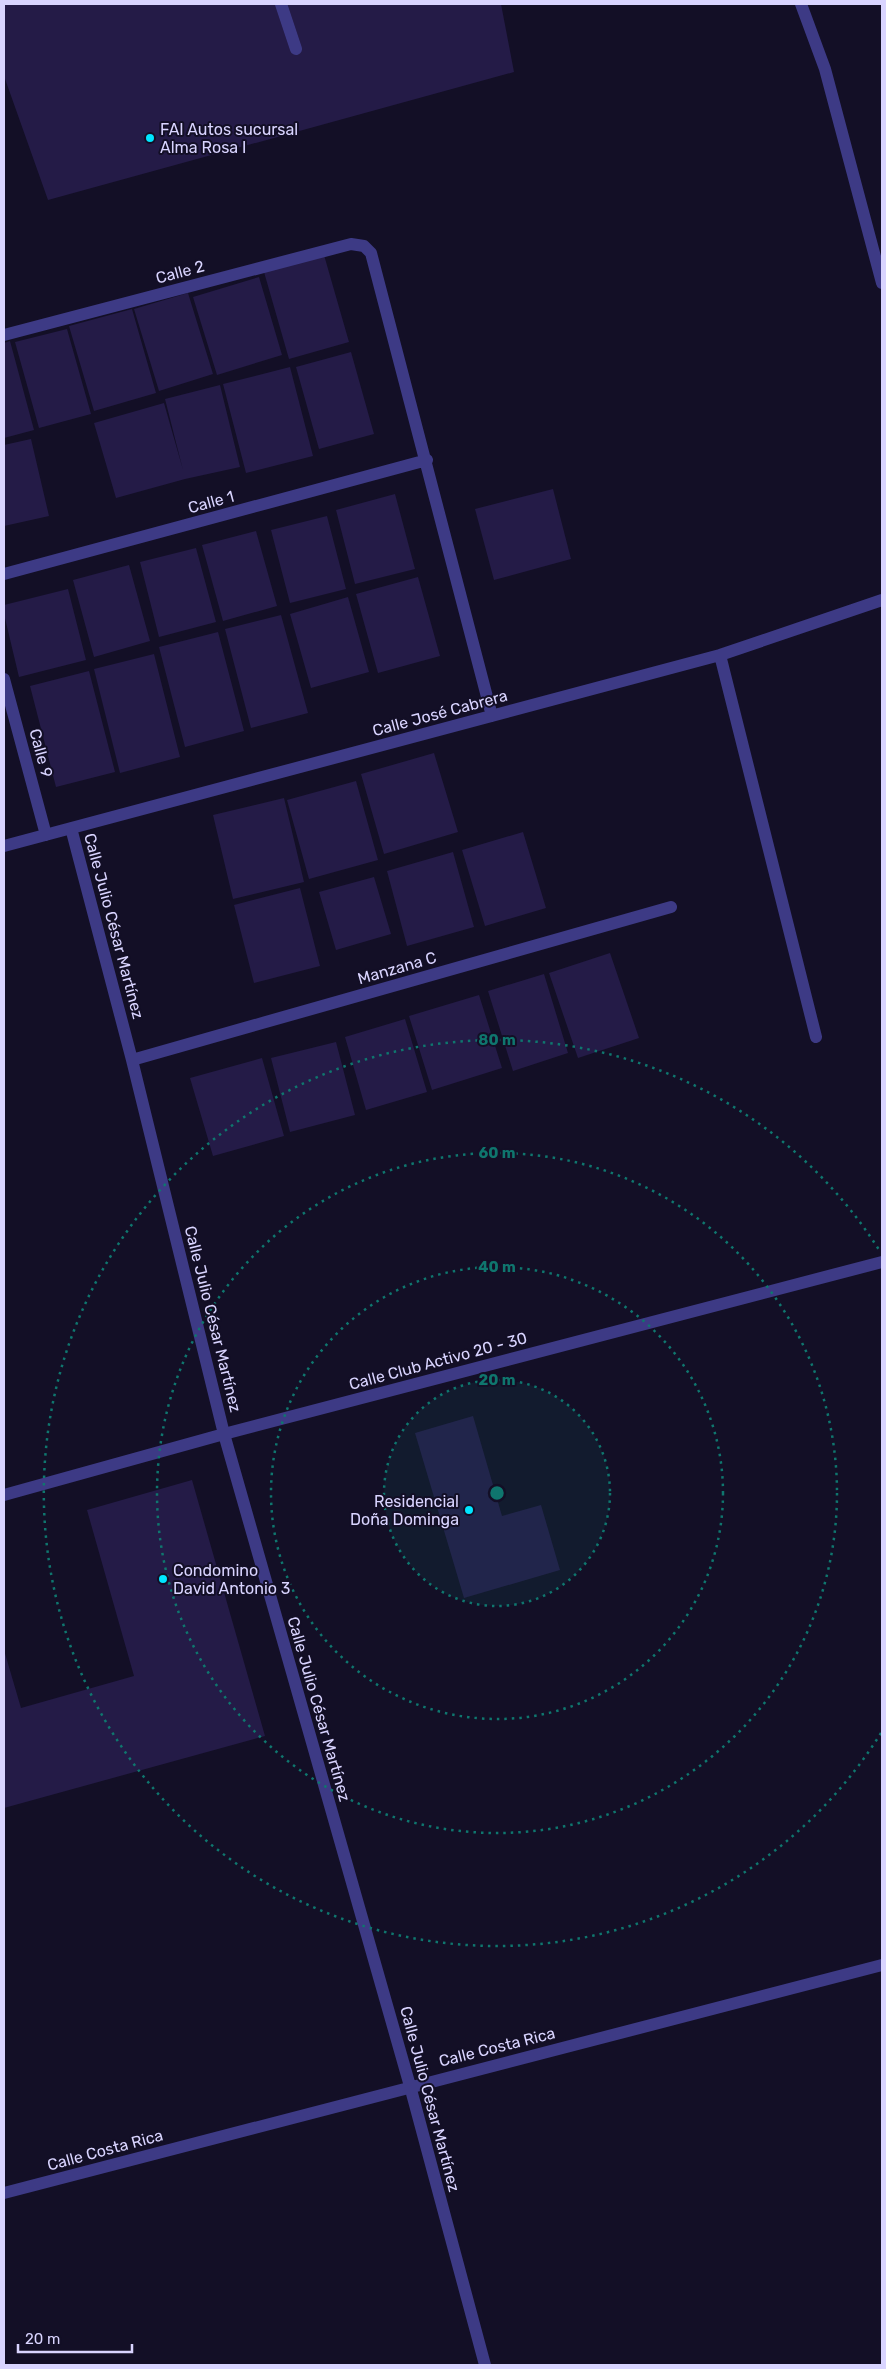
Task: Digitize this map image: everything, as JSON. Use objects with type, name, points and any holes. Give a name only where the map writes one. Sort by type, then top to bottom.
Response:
[{"type":"street","points":[[281,4],[296,49]]},
{"type":"street","points":[[800,4],[825,68],[882,283]]},
{"type":"street","name":"Calle 2","points":[[4,335],[351,244],[364,246],[371,253],[426,460]]},
{"type":"street","points":[[426,460],[492,716]]},
{"type":"street","name":"Calle 1","points":[[4,574],[426,460]]},
{"type":"street","name":"Calle José Cabrera","points":[[4,846],[720,655],[882,600]]},
{"type":"street","points":[[720,655],[816,1037]]},
{"type":"street","name":"Calle 9","points":[[4,679],[46,835]]},
{"type":"street","name":"Calle Julio César Martínez","points":[[72,828],[132,1060],[224,1434],[410,2086],[485,2365]]},
{"type":"street","name":"Manzana C","points":[[132,1060],[671,907]]},
{"type":"street","name":"Calle Club Activo 20 - 30","points":[[4,1495],[224,1434],[882,1262]]},
{"type":"street","name":"Calle Costa Rica","points":[[4,2193],[410,2086],[882,1965]]},
{"type":"building","name":"FAI Autos sucursal Alma Rosa I","points":[[4,4],[501,4],[514,72],[48,200],[4,76]]},
{"type":"building","points":[[324,255],[349,342],[289,359],[264,272]]},
{"type":"building","points":[[259,277],[282,355],[217,375],[193,297]]},
{"type":"building","points":[[188,293],[213,374],[159,391],[134,309]]},
{"type":"building","points":[[132,309],[156,393],[94,411],[69,326]]},
{"type":"building","points":[[67,329],[91,414],[39,428],[15,342]]},
{"type":"building","points":[[10,341],[34,430],[4,438],[4,343]]},
{"type":"building","points":[[351,352],[374,434],[319,449],[296,367]]},
{"type":"building","points":[[290,367],[313,456],[246,473],[223,384]]},
{"type":"building","points":[[220,385],[240,467],[185,479],[116,498],[94,423],[164,403],[183,470],[165,399]]},
{"type":"building","points":[[31,439],[49,516],[4,526],[4,445]]},
{"type":"building","points":[[553,489],[571,559],[494,580],[475,509]]},
{"type":"building","points":[[395,494],[415,569],[355,584],[336,510]]},
{"type":"building","points":[[327,516],[346,589],[290,603],[271,530]]},
{"type":"building","points":[[256,531],[277,606],[223,621],[202,545]]},
{"type":"building","points":[[196,548],[216,622],[159,637],[140,562]]},
{"type":"building","points":[[129,565],[150,641],[94,657],[73,580]]},
{"type":"building","points":[[418,577],[440,656],[378,673],[356,594]]},
{"type":"building","points":[[68,589],[86,660],[19,677],[4,614],[4,605]]},
{"type":"building","points":[[348,597],[369,672],[311,688],[290,614]]},
{"type":"building","points":[[281,615],[308,713],[251,728],[225,629]]},
{"type":"building","points":[[218,632],[244,731],[185,747],[159,647]]},
{"type":"building","points":[[154,654],[180,757],[120,773],[94,669]]},
{"type":"building","points":[[89,671],[115,772],[56,787],[30,686]]},
{"type":"building","points":[[434,753],[458,832],[384,854],[361,774]]},
{"type":"building","points":[[356,781],[378,860],[309,879],[287,800]]},
{"type":"building","points":[[284,798],[304,882],[233,899],[213,815]]},
{"type":"building","points":[[523,832],[546,908],[485,926],[462,850]]},
{"type":"building","points":[[453,852],[474,927],[407,946],[387,871]]},
{"type":"building","points":[[374,877],[391,934],[336,950],[319,892]]},
{"type":"building","points":[[300,888],[320,966],[254,983],[234,905]]},
{"type":"building","points":[[610,953],[639,1038],[578,1058],[549,973]]},
{"type":"building","points":[[544,974],[568,1053],[513,1071],[488,991]]},
{"type":"building","points":[[479,995],[502,1068],[432,1090],[409,1016]]},
{"type":"building","points":[[405,1019],[427,1092],[366,1110],[345,1037]]},
{"type":"building","points":[[336,1042],[355,1115],[290,1132],[271,1058]]},
{"type":"building","points":[[262,1058],[284,1136],[213,1156],[190,1078]]},
{"type":"building","name":"Residencial Doña Dominga","points":[[473,1416],[502,1516],[541,1505],[560,1570],[464,1598],[415,1433]]},
{"type":"building","name":"Condomino David Antonio 3","points":[[192,1480],[265,1736],[4,1808],[4,1650],[21,1708],[134,1676],[87,1510]]},
{"type":"place","name":"FAI Autos sucursal Alma Rosa I","points":[[150,138]]},
{"type":"place","name":"Residencial Doña Dominga","points":[[469,1510]]},
{"type":"place","name":"Condomino David Antonio 3","points":[[163,1579]]}]
